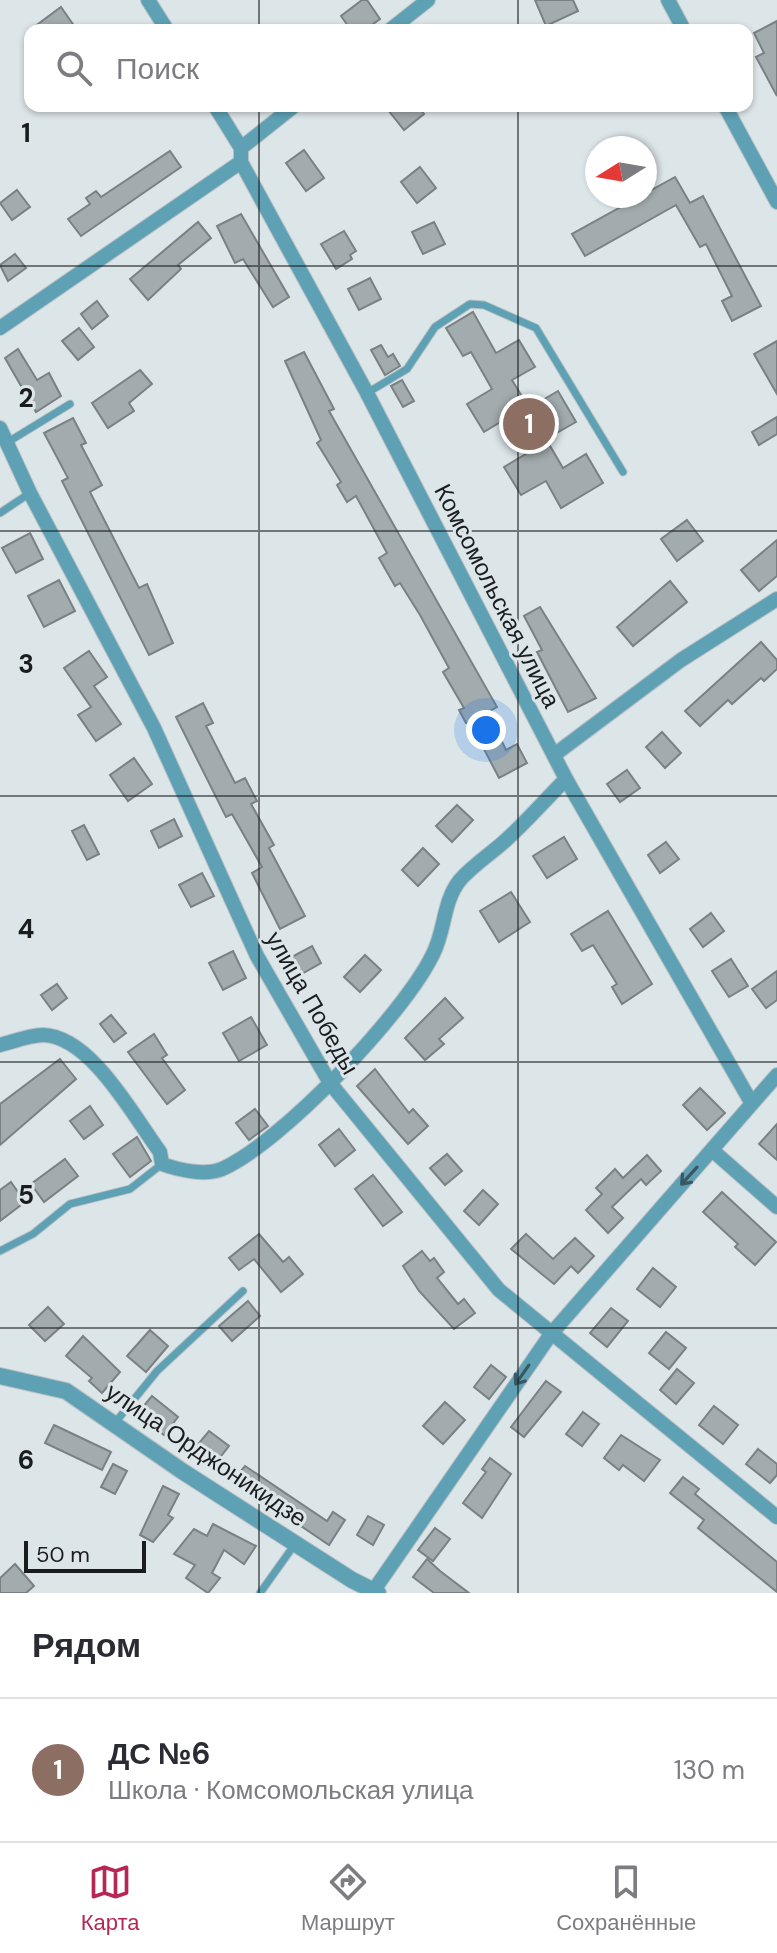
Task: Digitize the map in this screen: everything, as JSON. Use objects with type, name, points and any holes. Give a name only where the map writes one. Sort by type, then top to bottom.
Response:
[{"type":"street","points":[[148,0],[163,24]]},
{"type":"street","points":[[398,24],[428,0]]},
{"type":"street","points":[[668,0],[681,24]]},
{"type":"street","name":"Комсомольская улица","points":[[218,112],[566,779],[751,1102]]},
{"type":"street","points":[[0,328],[241,155],[288,112]]},
{"type":"street","points":[[728,112],[777,202]]},
{"type":"street","name":"улица Победы","points":[[0,428],[30,493],[154,728],[257,956],[330,1083],[499,1290],[777,1517]]},
{"type":"street","points":[[554,755],[681,660],[777,599]]},
{"type":"street","points":[[0,1045],[43,1035],[76,1044],[100,1070],[160,1152],[162,1164],[182,1171],[219,1171],[250,1153],[330,1083],[409,996],[435,952],[445,913],[459,881],[566,779]]},
{"type":"street","points":[[376,1592],[551,1334],[777,1075]]},
{"type":"street","points":[[712,1150],[777,1207]]},
{"type":"street","name":"улица Орджоникидзе","points":[[0,1376],[66,1391],[295,1544],[376,1592]]},
{"type":"lane","points":[[367,393],[407,369],[435,327],[470,304],[484,305],[536,328],[623,472]]},
{"type":"lane","points":[[8,442],[70,404]]},
{"type":"lane","points":[[0,513],[30,493]]},
{"type":"lane","points":[[0,1251],[33,1234],[70,1204],[130,1189],[162,1164]]},
{"type":"lane","points":[[114,1424],[157,1371],[243,1291]]},
{"type":"lane","points":[[260,1593],[295,1544]]},
{"type":"building","points":[[362,0],[367,0],[380,19],[373,24],[347,24],[341,16]]},
{"type":"building","points":[[535,0],[573,0],[578,11],[545,24]]},
{"type":"building","points":[[61,7],[73,24],[38,24]]},
{"type":"building","points":[[777,21],[777,96],[756,57],[764,53],[754,33]]},
{"type":"building","points":[[390,112],[422,112],[424,114],[404,130]]},
{"type":"building","points":[[304,150],[324,178],[306,191],[286,163]]},
{"type":"building","points":[[170,151],[181,167],[81,236],[68,219],[90,204],[86,198],[96,191],[101,197]]},
{"type":"building","points":[[420,167],[436,188],[417,203],[401,182]]},
{"type":"building","points":[[675,177],[690,203],[703,196],[761,306],[732,321],[722,301],[732,296],[706,244],[700,247],[676,205],[585,256],[572,234],[619,208],[657,208],[657,187]]},
{"type":"building","points":[[17,190],[30,207],[12,220],[0,203]]},
{"type":"building","points":[[241,214],[289,297],[273,307],[243,259],[235,263],[217,226]]},
{"type":"building","points":[[198,222],[211,238],[178,265],[181,269],[148,300],[130,279]]},
{"type":"building","points":[[434,222],[445,244],[423,254],[412,232]]},
{"type":"building","points":[[344,231],[356,251],[350,255],[352,259],[336,269],[321,244]]},
{"type":"building","points":[[15,254],[26,268],[8,281],[0,265]]},
{"type":"building","points":[[370,278],[381,299],[359,310],[348,289]]},
{"type":"building","points":[[97,301],[108,316],[92,329],[81,314]]},
{"type":"building","points":[[473,312],[496,353],[519,340],[535,367],[512,380],[529,408],[558,391],[576,422],[546,439],[563,468],[586,454],[603,483],[561,508],[546,481],[521,495],[504,467],[529,452],[509,417],[484,432],[467,404],[492,389],[471,352],[463,356],[446,328]]},
{"type":"building","points":[[79,328],[94,347],[78,360],[62,341]]},
{"type":"building","points":[[777,341],[777,394],[754,354]]},
{"type":"building","points":[[381,345],[388,357],[393,354],[400,366],[385,375],[371,350]]},
{"type":"building","points":[[18,349],[37,380],[49,373],[61,396],[36,412],[5,358]]},
{"type":"building","points":[[304,352],[334,409],[329,411],[497,707],[488,712],[506,750],[517,744],[527,763],[499,778],[470,722],[466,723],[459,710],[464,708],[443,672],[449,668],[400,583],[395,586],[379,558],[387,553],[356,496],[347,502],[337,485],[341,482],[317,443],[321,440],[285,361]]},
{"type":"building","points":[[140,370],[152,384],[129,403],[134,411],[108,428],[92,403]]},
{"type":"building","points":[[402,380],[414,401],[403,407],[391,386]]},
{"type":"building","points":[[777,417],[777,434],[759,445],[752,432]]},
{"type":"building","points":[[73,418],[86,443],[81,445],[102,485],[90,492],[139,588],[147,584],[173,643],[149,655],[62,481],[68,478],[44,433]]},
{"type":"building","points":[[687,520],[703,541],[677,561],[661,539]]},
{"type":"building","points":[[30,533],[43,559],[16,573],[2,548]]},
{"type":"building","points":[[777,540],[777,576],[759,591],[741,570]]},
{"type":"building","points":[[59,580],[75,611],[44,627],[28,596]]},
{"type":"building","points":[[670,581],[687,602],[633,646],[617,627]]},
{"type":"building","points":[[540,607],[596,698],[568,712],[537,652],[542,650],[524,616]]},
{"type":"building","points":[[761,642],[777,660],[777,669],[764,681],[761,678],[732,704],[728,700],[700,726],[685,711]]},
{"type":"building","points":[[89,651],[107,677],[94,686],[121,724],[96,741],[78,715],[91,707],[64,668]]},
{"type":"building","points":[[203,703],[213,723],[206,726],[235,783],[245,778],[257,801],[251,804],[274,845],[269,848],[305,916],[280,929],[252,873],[262,867],[232,814],[226,817],[176,717]]},
{"type":"building","points":[[662,732],[681,753],[665,768],[646,747]]},
{"type":"building","points":[[134,758],[152,784],[128,801],[110,775]]},
{"type":"building","points":[[627,770],[640,788],[620,802],[607,784]]},
{"type":"building","points":[[457,805],[473,820],[452,842],[436,826]]},
{"type":"building","points":[[174,819],[182,836],[159,848],[151,831]]},
{"type":"building","points":[[84,825],[99,854],[87,860],[72,831]]},
{"type":"building","points":[[564,837],[577,859],[547,878],[533,856]]},
{"type":"building","points":[[666,842],[679,859],[660,873],[648,855]]},
{"type":"building","points":[[423,848],[439,864],[418,886],[402,870]]},
{"type":"building","points":[[202,873],[214,896],[191,907],[179,885]]},
{"type":"building","points":[[511,892],[530,922],[499,942],[480,911]]},
{"type":"building","points":[[608,911],[652,984],[622,1004],[612,987],[617,984],[593,945],[582,951],[571,934]]},
{"type":"building","points":[[711,913],[724,931],[703,947],[690,929]]},
{"type":"building","points":[[312,946],[321,963],[300,975],[290,958]]},
{"type":"building","points":[[233,951],[246,978],[223,990],[209,963]]},
{"type":"building","points":[[365,955],[381,970],[360,992],[344,977]]},
{"type":"building","points":[[731,959],[748,986],[729,997],[712,971]]},
{"type":"building","points":[[777,971],[777,1000],[766,1008],[752,989]]},
{"type":"building","points":[[57,984],[67,998],[52,1010],[41,995]]},
{"type":"building","points":[[445,998],[463,1018],[439,1039],[444,1044],[425,1060],[405,1038]]},
{"type":"building","points":[[111,1015],[126,1033],[114,1042],[100,1024]]},
{"type":"building","points":[[251,1017],[267,1045],[239,1061],[223,1033]]},
{"type":"building","points":[[154,1034],[167,1055],[162,1058],[185,1090],[167,1104],[128,1052]]},
{"type":"building","points":[[60,1059],[76,1079],[0,1145],[0,1104]]},
{"type":"building","points":[[375,1069],[409,1113],[413,1109],[428,1126],[408,1144],[357,1086]]},
{"type":"building","points":[[700,1088],[725,1113],[707,1130],[683,1105]]},
{"type":"building","points":[[90,1106],[103,1125],[84,1139],[70,1121]]},
{"type":"building","points":[[255,1109],[268,1126],[249,1140],[236,1123]]},
{"type":"building","points":[[777,1124],[777,1160],[759,1144]]},
{"type":"building","points":[[339,1129],[355,1150],[335,1166],[319,1145]]},
{"type":"building","points":[[137,1137],[151,1161],[130,1177],[113,1154]]},
{"type":"building","points":[[447,1154],[462,1171],[445,1185],[430,1168]]},
{"type":"building","points":[[647,1155],[661,1171],[646,1185],[641,1179],[612,1207],[623,1218],[608,1233],[586,1210],[602,1194],[596,1188],[615,1169],[623,1178]]},
{"type":"building","points":[[65,1159],[78,1176],[44,1202],[31,1184]]},
{"type":"building","points":[[373,1175],[402,1212],[383,1226],[355,1189]]},
{"type":"building","points":[[11,1182],[25,1202],[0,1221],[0,1190]]},
{"type":"building","points":[[483,1190],[498,1204],[479,1225],[464,1211]]},
{"type":"building","points":[[722,1192],[776,1242],[755,1265],[735,1247],[738,1244],[703,1212]]},
{"type":"building","points":[[259,1234],[283,1262],[289,1257],[303,1274],[281,1292],[254,1259],[239,1270],[229,1258]]},
{"type":"building","points":[[526,1234],[553,1259],[575,1238],[594,1256],[578,1273],[571,1266],[554,1284],[511,1249]]},
{"type":"building","points":[[422,1251],[430,1261],[434,1258],[444,1272],[437,1278],[458,1304],[464,1299],[475,1313],[454,1329],[419,1291],[403,1266]]},
{"type":"building","points":[[653,1268],[676,1287],[660,1307],[637,1289]]},
{"type":"building","points":[[248,1301],[260,1316],[232,1341],[219,1326]]},
{"type":"building","points":[[48,1307],[64,1324],[45,1341],[29,1325]]},
{"type":"building","points":[[611,1308],[628,1321],[607,1347],[590,1333]]},
{"type":"building","points":[[150,1330],[168,1346],[146,1372],[127,1356]]},
{"type":"building","points":[[666,1332],[686,1348],[669,1369],[649,1353]]},
{"type":"building","points":[[83,1336],[120,1372],[102,1393],[89,1381],[92,1378],[66,1356]]},
{"type":"building","points":[[491,1365],[506,1377],[489,1399],[474,1387]]},
{"type":"building","points":[[677,1369],[694,1383],[676,1404],[660,1390]]},
{"type":"building","points":[[546,1381],[561,1392],[524,1437],[511,1427]]},
{"type":"building","points":[[152,1396],[178,1417],[164,1435],[137,1414]]},
{"type":"building","points":[[445,1402],[465,1420],[443,1444],[423,1426]]},
{"type":"building","points":[[714,1406],[738,1425],[723,1444],[699,1425]]},
{"type":"building","points":[[583,1412],[599,1424],[582,1446],[566,1434]]},
{"type":"building","points":[[54,1425],[111,1452],[102,1470],[45,1443]]},
{"type":"building","points":[[209,1431],[229,1446],[214,1465],[194,1449]]},
{"type":"building","points":[[621,1435],[660,1460],[644,1481],[623,1465],[619,1470],[604,1458]]},
{"type":"building","points":[[758,1449],[777,1464],[777,1475],[770,1483],[746,1464]]},
{"type":"building","points":[[490,1458],[511,1474],[482,1518],[463,1503],[486,1472],[482,1469]]},
{"type":"building","points":[[113,1464],[127,1471],[115,1494],[101,1487]]},
{"type":"building","points":[[245,1466],[327,1521],[333,1512],[345,1520],[329,1545],[233,1480]]},
{"type":"building","points":[[683,1477],[699,1489],[695,1494],[777,1562],[777,1592],[698,1528],[704,1520],[670,1493]]},
{"type":"building","points":[[163,1486],[179,1494],[168,1515],[173,1518],[153,1542],[140,1535]]},
{"type":"building","points":[[368,1516],[384,1525],[373,1545],[357,1535]]},
{"type":"building","points":[[213,1524],[256,1546],[244,1564],[224,1550],[212,1573],[220,1578],[208,1593],[186,1578],[195,1565],[174,1554],[194,1529],[207,1536]]},
{"type":"building","points":[[435,1528],[450,1539],[433,1561],[418,1550]]},
{"type":"building","points":[[427,1559],[469,1593],[434,1593],[413,1577]]},
{"type":"building","points":[[15,1564],[34,1586],[26,1593],[0,1593],[0,1578]]},
{"type":"place","name":"ДС №6","points":[[529,424]]}]
